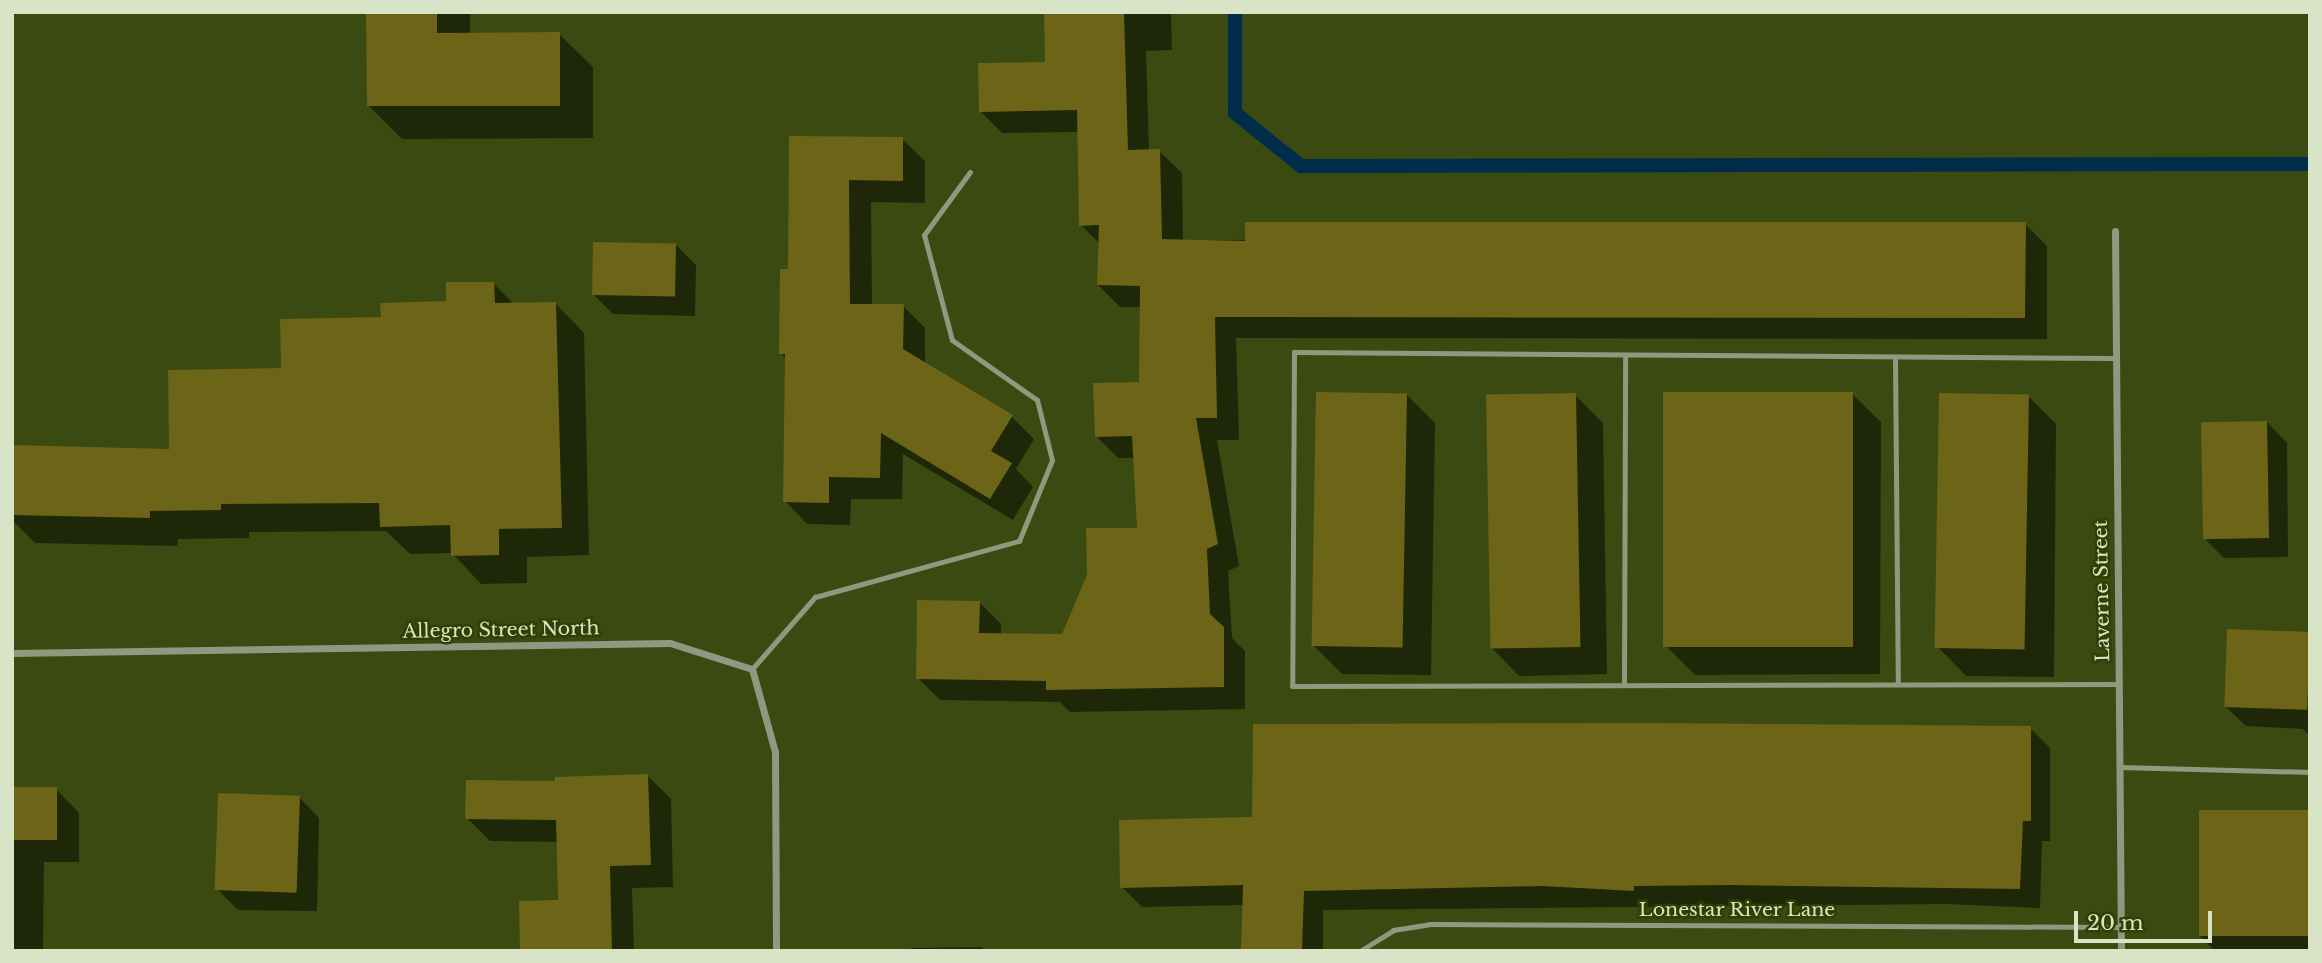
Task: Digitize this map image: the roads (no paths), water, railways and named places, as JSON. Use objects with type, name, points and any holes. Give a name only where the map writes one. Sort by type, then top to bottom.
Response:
[{"type":"street","name":"Laverne Street","points":[[2115,231],[2121,951]]},
{"type":"street","name":"Allegro Street North","points":[[12,653],[670,643],[752,669]]},
{"type":"street","points":[[752,669],[775,752],[776,951]]},
{"type":"lane","points":[[752,669],[815,597],[1020,541],[1052,460],[1037,400],[952,340],[924,235],[970,172]]},
{"type":"lane","points":[[2115,359],[1294,352],[1292,686],[2119,684]]},
{"type":"lane","points":[[1624,685],[1625,355]]},
{"type":"lane","points":[[1895,359],[1898,684]]},
{"type":"lane","points":[[2120,766],[2310,772]]},
{"type":"lane","name":"Lonestar River Lane","points":[[1360,951],[1393,930],[1430,924],[2121,927]]},
{"type":"waterway","points":[[1235,12],[1235,113],[1301,166],[2310,164]]}]
